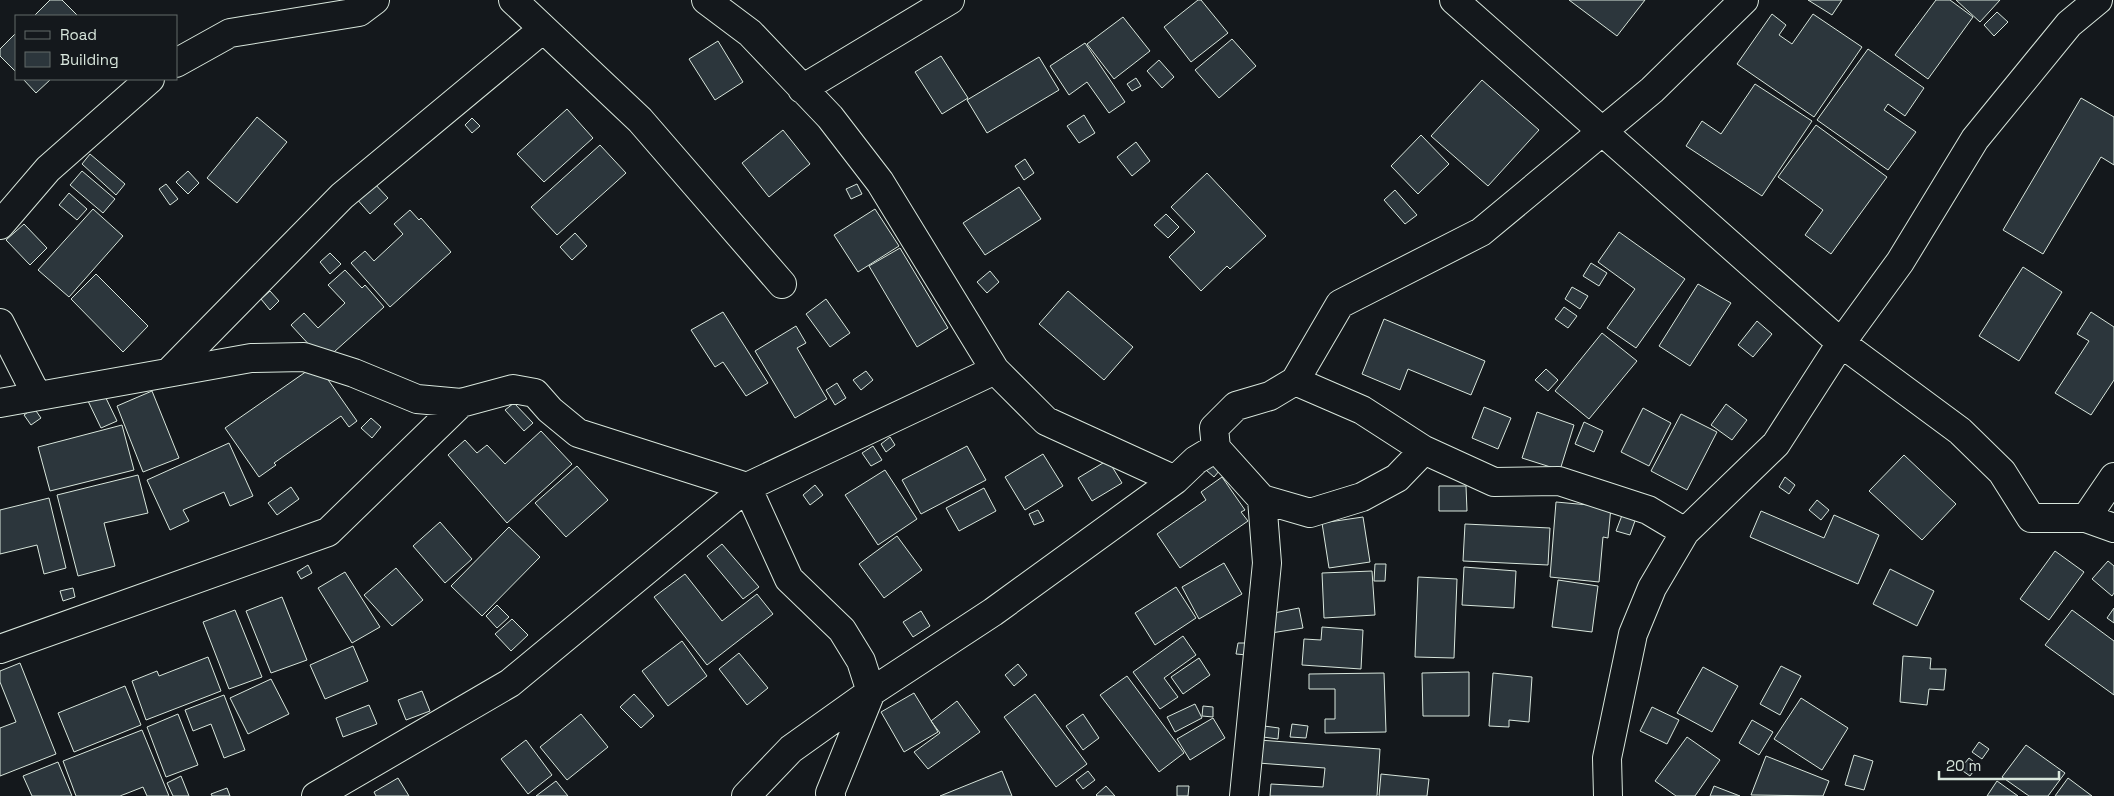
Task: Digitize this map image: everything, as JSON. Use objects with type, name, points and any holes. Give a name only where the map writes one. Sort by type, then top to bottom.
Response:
[{"type":"street","points":[[178,62],[230,33],[359,12],[375,0]]},
{"type":"street","points":[[513,0],[640,120],[782,284]]},
{"type":"street","points":[[706,0],[750,34],[830,117],[880,182],[995,370],[1046,420],[1175,480]]},
{"type":"street","points":[[802,88],[950,0]]},
{"type":"street","points":[[1454,0],[1840,343],[1960,432],[2002,472],[2031,518],[2086,518],[2114,528]]},
{"type":"street","points":[[1424,450],[1397,478],[1362,497],[1310,513],[1262,499],[1216,448],[1214,428],[1236,406],[1270,396],[1295,381],[1340,304],[1481,232],[1652,90],[1744,0]]},
{"type":"street","points":[[1608,796],[1606,758],[1634,634],[1652,588],[1685,532],[1776,444],[1840,343],[1900,262],[1975,139],[2069,24],[2098,0]]},
{"type":"street","points":[[169,372],[342,196],[543,29]]},
{"type":"street","points":[[0,225],[48,169],[149,80]]},
{"type":"street","points":[[0,323],[37,396]]},
{"type":"street","points":[[0,403],[251,358],[304,357],[354,373],[417,399],[461,403],[513,389],[535,393],[550,410],[578,433],[747,487],[789,579],[842,630],[861,661],[871,692],[830,793],[831,796]]},
{"type":"street","points":[[316,796],[510,683],[747,487],[995,370]]},
{"type":"street","points":[[1295,381],[1362,410],[1424,450],[1494,482],[1559,481],[1648,510],[1685,532]]},
{"type":"street","points":[[0,649],[328,532],[461,403]]},
{"type":"street","points":[[746,796],[791,749],[871,692],[993,612],[1175,480],[1196,460],[1216,448]]},
{"type":"street","points":[[2086,518],[2114,476]]},
{"type":"street","points":[[1244,796],[1267,563],[1262,499]]},
{"type":"building","points":[[50,0],[62,0],[77,15],[35,15]]},
{"type":"building","points":[[1198,0],[1201,0],[1228,33],[1191,62],[1164,27]]},
{"type":"building","points":[[1569,0],[1645,0],[1617,36]]},
{"type":"building","points":[[1808,0],[1842,0],[1832,15]]},
{"type":"building","points":[[1936,0],[1950,0],[1973,17],[1928,79],[1895,55]]},
{"type":"building","points":[[1956,0],[2000,0],[1980,22]]},
{"type":"building","points":[[1997,12],[2008,22],[1994,36],[1984,25]]},
{"type":"building","points":[[1772,14],[1786,25],[1779,35],[1792,44],[1813,14],[1862,47],[1814,117],[1737,64]]},
{"type":"building","points":[[1123,17],[1150,51],[1114,79],[1087,44]]},
{"type":"building","points":[[15,34],[15,71],[0,56],[0,49]]},
{"type":"building","points":[[1232,39],[1256,66],[1219,98],[1195,70]]},
{"type":"building","points":[[718,41],[743,82],[715,100],[689,59]]},
{"type":"building","points":[[1085,43],[1125,102],[1109,113],[1087,82],[1069,95],[1050,66]]},
{"type":"building","points":[[1868,49],[1924,88],[1905,116],[1888,104],[1884,110],[1916,132],[1888,170],[1817,120]]},
{"type":"building","points":[[941,56],[968,98],[942,114],[915,72]]},
{"type":"building","points":[[1039,57],[1059,90],[987,133],[967,100]]},
{"type":"building","points":[[1159,60],[1174,77],[1162,88],[1147,71]]},
{"type":"building","points":[[1136,78],[1141,86],[1132,91],[1127,84]]},
{"type":"building","points":[[24,80],[50,80],[36,93]]},
{"type":"building","points":[[1482,80],[1539,130],[1488,186],[1431,136]]},
{"type":"building","points":[[1755,84],[1812,121],[1762,196],[1686,146],[1702,121],[1721,134]]},
{"type":"building","points":[[2081,98],[2114,117],[2114,165],[2101,157],[2043,254],[2003,230]]},
{"type":"building","points":[[567,109],[593,138],[544,182],[517,154]]},
{"type":"building","points":[[1084,115],[1095,133],[1079,143],[1067,126]]},
{"type":"building","points":[[257,117],[287,142],[237,203],[207,178]]},
{"type":"building","points":[[472,118],[480,126],[472,133],[465,125]]},
{"type":"building","points":[[1816,125],[1887,177],[1831,254],[1805,235],[1823,210],[1778,177]]},
{"type":"building","points":[[783,130],[810,164],[769,197],[742,163]]},
{"type":"building","points":[[1421,135],[1449,164],[1418,194],[1391,166]]},
{"type":"building","points":[[1136,142],[1150,161],[1132,176],[1117,157]]},
{"type":"building","points":[[600,145],[626,173],[557,235],[531,207]]},
{"type":"building","points":[[90,154],[125,184],[116,195],[82,164]]},
{"type":"building","points":[[1025,159],[1034,173],[1024,180],[1015,166]]},
{"type":"building","points":[[82,171],[115,199],[103,213],[70,185]]},
{"type":"building","points":[[188,171],[199,183],[188,194],[176,182]]},
{"type":"building","points":[[1207,173],[1266,236],[1230,269],[1227,266],[1201,291],[1169,257],[1195,232],[1171,207]]},
{"type":"building","points":[[373,182],[388,198],[370,214],[355,197]]},
{"type":"building","points":[[166,184],[178,199],[170,205],[159,189]]},
{"type":"building","points":[[857,184],[862,194],[851,199],[846,189]]},
{"type":"building","points":[[1019,187],[1041,219],[985,255],[963,223]]},
{"type":"building","points":[[1395,190],[1417,215],[1405,224],[1384,200]]},
{"type":"building","points":[[69,193],[87,209],[77,220],[59,205]]},
{"type":"building","points":[[93,209],[123,236],[69,297],[38,270]]},
{"type":"building","points":[[875,209],[899,246],[858,272],[834,235]]},
{"type":"building","points":[[410,210],[419,220],[421,218],[451,252],[390,307],[351,263],[365,251],[374,261],[403,234],[394,224]]},
{"type":"building","points":[[1166,214],[1179,227],[1168,238],[1154,225]]},
{"type":"building","points":[[24,224],[47,248],[30,265],[6,240]]},
{"type":"building","points":[[1619,232],[1685,279],[1636,348],[1607,328],[1635,289],[1598,262]]},
{"type":"building","points":[[575,233],[587,246],[572,260],[560,247]]},
{"type":"building","points":[[900,248],[948,328],[917,347],[869,266]]},
{"type":"building","points":[[330,253],[341,264],[330,274],[320,262]]},
{"type":"building","points":[[1591,263],[1607,273],[1599,286],[1583,276]]},
{"type":"building","points":[[2023,267],[2062,292],[2019,361],[1979,336]]},
{"type":"building","points":[[345,270],[362,288],[365,285],[384,307],[324,361],[291,325],[304,313],[318,328],[345,303],[328,285]]},
{"type":"building","points":[[990,271],[999,282],[987,293],[977,282]]},
{"type":"building","points":[[96,274],[148,326],[123,352],[71,299]]},
{"type":"building","points":[[1698,284],[1731,303],[1690,366],[1659,346]]},
{"type":"building","points":[[1572,287],[1588,296],[1580,309],[1565,299]]},
{"type":"building","points":[[270,291],[279,301],[270,310],[261,299]]},
{"type":"building","points":[[1068,291],[1133,347],[1104,380],[1039,324]]},
{"type":"building","points":[[826,299],[850,333],[830,347],[806,314]]},
{"type":"building","points":[[1564,307],[1577,316],[1568,328],[1555,319]]},
{"type":"building","points":[[723,312],[768,383],[746,396],[723,362],[715,367],[691,330]]},
{"type":"building","points":[[2091,312],[2114,327],[2114,380],[2091,415],[2055,393],[2089,341],[2077,334]]},
{"type":"building","points":[[1384,319],[1485,361],[1471,395],[1408,369],[1400,390],[1362,374]]},
{"type":"building","points":[[1757,321],[1772,334],[1753,357],[1738,345]]},
{"type":"building","points":[[796,326],[806,343],[797,348],[827,399],[795,418],[755,351]]},
{"type":"building","points":[[1602,333],[1637,361],[1589,419],[1555,391]]},
{"type":"building","points":[[317,364],[357,421],[349,427],[341,416],[274,463],[276,465],[259,477],[225,428]]},
{"type":"building","points":[[1546,369],[1558,380],[1548,391],[1535,380]]},
{"type":"building","points":[[866,371],[873,380],[861,390],[853,380]]},
{"type":"building","points":[[837,383],[846,398],[835,405],[826,390]]},
{"type":"building","points":[[152,391],[179,458],[143,472],[117,406]]},
{"type":"building","points":[[104,394],[117,421],[101,428],[88,401]]},
{"type":"building","points":[[514,403],[533,423],[524,431],[505,410]]},
{"type":"building","points":[[1726,404],[1747,420],[1732,440],[1711,425]]},
{"type":"building","points":[[1484,407],[1511,418],[1498,449],[1472,438]]},
{"type":"building","points":[[34,408],[41,418],[31,425],[24,415]]},
{"type":"building","points":[[1643,408],[1671,423],[1649,466],[1621,452]]},
{"type":"building","points":[[1537,412],[1574,425],[1560,470],[1522,458]]},
{"type":"building","points":[[1681,414],[1717,432],[1687,490],[1651,471]]},
{"type":"building","points":[[371,418],[381,427],[372,438],[361,428]]},
{"type":"building","points":[[1584,422],[1603,431],[1594,452],[1575,444]]},
{"type":"building","points":[[122,425],[134,470],[50,491],[38,447]]},
{"type":"building","points":[[541,431],[572,464],[507,523],[448,455],[465,440],[477,453],[487,445],[505,464]]},
{"type":"building","points":[[890,437],[895,445],[886,452],[881,444]]},
{"type":"building","points":[[229,443],[253,496],[230,506],[224,492],[183,510],[189,521],[170,530],[147,480]]},
{"type":"building","points":[[873,446],[882,460],[871,466],[862,453]]},
{"type":"building","points":[[967,446],[986,480],[921,514],[902,480]]},
{"type":"building","points":[[1043,454],[1063,486],[1025,510],[1005,477]]},
{"type":"building","points":[[1904,455],[1956,504],[1922,540],[1869,491]]},
{"type":"building","points":[[1108,460],[1122,483],[1092,501],[1078,478]]},
{"type":"building","points":[[1213,463],[1220,470],[1214,477],[1206,470]]},
{"type":"building","points":[[577,466],[608,500],[566,537],[535,503]]},
{"type":"building","points":[[885,470],[917,519],[878,545],[845,495]]},
{"type":"building","points":[[138,475],[148,513],[104,523],[115,566],[78,576],[57,495]]},
{"type":"building","points":[[1222,477],[1245,510],[1241,512],[1248,521],[1180,568],[1157,534],[1206,500],[1201,492]]},
{"type":"building","points":[[1785,477],[1795,485],[1789,494],[1779,487]]},
{"type":"building","points":[[815,485],[823,495],[810,505],[803,495]]},
{"type":"building","points":[[1439,486],[1466,486],[1467,511],[1439,511]]},
{"type":"building","points":[[291,487],[299,499],[277,515],[268,503]]},
{"type":"building","points":[[984,488],[996,511],[959,531],[946,508]]},
{"type":"building","points":[[49,498],[66,568],[44,574],[37,545],[0,554],[0,510]]},
{"type":"building","points":[[1817,500],[1829,510],[1821,520],[1809,510]]},
{"type":"building","points":[[1556,502],[1611,507],[1608,538],[1603,537],[1599,582],[1550,577]]},
{"type":"building","points":[[1038,510],[1044,521],[1034,525],[1029,514]]},
{"type":"building","points":[[1624,510],[1637,515],[1630,535],[1616,531]]},
{"type":"building","points":[[1761,511],[1824,538],[1834,515],[1879,535],[1858,584],[1750,537]]},
{"type":"building","points":[[1363,517],[1370,562],[1329,568],[1322,523]]},
{"type":"building","points":[[440,522],[472,559],[445,583],[413,546]]},
{"type":"building","points":[[1465,524],[1550,528],[1548,565],[1463,561]]},
{"type":"building","points":[[509,527],[540,557],[482,616],[451,586]]},
{"type":"building","points":[[897,536],[922,570],[884,598],[859,564]]},
{"type":"building","points":[[722,544],[759,587],[743,599],[707,556]]},
{"type":"building","points":[[2055,551],[2084,572],[2049,620],[2020,599]]},
{"type":"building","points":[[2108,561],[2114,566],[2114,593],[2112,596],[2092,579]]},
{"type":"building","points":[[1224,563],[1242,594],[1199,619],[1182,587]]},
{"type":"building","points":[[1375,564],[1386,564],[1385,581],[1374,581]]},
{"type":"building","points":[[308,565],[312,573],[301,579],[297,572]]},
{"type":"building","points":[[1464,567],[1516,571],[1514,608],[1462,605]]},
{"type":"building","points":[[396,568],[423,600],[392,626],[364,595]]},
{"type":"building","points":[[1890,569],[1934,591],[1917,626],[1873,604]]},
{"type":"building","points":[[1372,571],[1375,615],[1324,618],[1322,573]]},
{"type":"building","points":[[345,572],[380,627],[352,643],[318,588]]},
{"type":"building","points":[[685,574],[722,621],[757,594],[773,614],[707,665],[654,597]]},
{"type":"building","points":[[1418,577],[1457,579],[1454,658],[1415,657]]},
{"type":"building","points":[[1558,580],[1598,586],[1592,632],[1552,627]]},
{"type":"building","points":[[1176,587],[1196,618],[1155,645],[1135,613]]},
{"type":"building","points":[[73,588],[75,597],[63,601],[60,591]]},
{"type":"building","points":[[282,597],[307,660],[271,673],[246,611]]},
{"type":"building","points":[[497,605],[509,617],[497,628],[486,616]]},
{"type":"building","points":[[1299,608],[1303,628],[1271,633],[1269,614]]},
{"type":"building","points":[[2114,608],[2114,623],[2107,618]]},
{"type":"building","points":[[235,610],[262,677],[229,689],[203,622]]},
{"type":"building","points":[[2072,610],[2114,641],[2114,695],[2045,645]]},
{"type":"building","points":[[921,611],[930,626],[913,637],[903,622]]},
{"type":"building","points":[[512,619],[528,635],[511,651],[495,634]]},
{"type":"building","points":[[1322,627],[1363,630],[1361,669],[1302,665],[1304,639],[1321,640]]},
{"type":"building","points":[[1183,636],[1196,655],[1164,678],[1178,697],[1160,709],[1133,672]]},
{"type":"building","points":[[682,641],[707,676],[668,706],[642,671]]},
{"type":"building","points":[[1238,643],[1249,643],[1247,655],[1236,654]]},
{"type":"building","points":[[353,646],[368,681],[325,699],[310,665]]},
{"type":"building","points":[[739,653],[768,688],[747,705],[719,669]]},
{"type":"building","points":[[1903,656],[1931,658],[1930,669],[1946,669],[1944,690],[1929,689],[1927,705],[1900,702]]},
{"type":"building","points":[[208,657],[221,691],[146,720],[132,681],[157,671],[159,676]]},
{"type":"building","points":[[1199,658],[1210,675],[1183,694],[1171,677]]},
{"type":"building","points":[[20,663],[56,754],[0,776],[0,728],[16,722],[0,682],[0,671]]},
{"type":"building","points":[[1018,664],[1027,675],[1014,686],[1005,675]]},
{"type":"building","points":[[1781,666],[1801,676],[1780,715],[1760,704]]},
{"type":"building","points":[[1703,667],[1738,686],[1712,732],[1677,713]]},
{"type":"building","points":[[1469,672],[1469,716],[1423,716],[1422,673]]},
{"type":"building","points":[[1384,673],[1386,732],[1325,733],[1325,719],[1335,719],[1335,689],[1309,689],[1309,674]]},
{"type":"building","points":[[1493,673],[1532,677],[1529,722],[1509,720],[1509,727],[1489,726]]},
{"type":"building","points":[[1127,676],[1184,753],[1159,772],[1100,695]]},
{"type":"building","points":[[271,679],[289,714],[248,734],[230,698]]},
{"type":"building","points":[[125,686],[141,725],[74,752],[58,713]]},
{"type":"building","points":[[422,691],[430,711],[406,720],[398,700]]},
{"type":"building","points":[[914,693],[938,732],[904,752],[881,712]]},
{"type":"building","points":[[634,694],[654,716],[641,728],[620,707]]},
{"type":"building","points":[[1035,694],[1087,764],[1056,787],[1004,717]]},
{"type":"building","points":[[224,695],[245,750],[224,758],[211,724],[193,731],[185,710]]},
{"type":"building","points":[[1801,698],[1848,728],[1822,770],[1774,739]]},
{"type":"building","points":[[957,701],[980,732],[928,769],[914,752],[940,733],[931,721]]},
{"type":"building","points":[[1195,704],[1202,718],[1175,732],[1167,717]]},
{"type":"building","points":[[369,705],[377,724],[343,737],[336,718]]},
{"type":"building","points":[[1203,706],[1213,707],[1213,717],[1202,716]]},
{"type":"building","points":[[1652,707],[1679,720],[1667,744],[1640,731]]},
{"type":"building","points":[[178,714],[198,765],[166,777],[147,727]]},
{"type":"building","points":[[581,714],[608,747],[567,780],[540,747]]},
{"type":"building","points":[[1083,714],[1099,738],[1083,750],[1066,726]]},
{"type":"building","points":[[1213,718],[1225,738],[1190,760],[1177,739]]},
{"type":"building","points":[[1752,720],[1773,732],[1759,755],[1739,743]]},
{"type":"building","points":[[1292,724],[1308,726],[1306,738],[1290,737]]},
{"type":"building","points":[[1264,726],[1279,728],[1278,739],[1263,737]]},
{"type":"building","points":[[142,730],[169,796],[147,796],[143,787],[120,796],[76,796],[63,761]]},
{"type":"building","points":[[1687,737],[1720,760],[1695,796],[1676,796],[1655,781]]},
{"type":"building","points":[[526,740],[552,775],[528,794],[501,759]]},
{"type":"building","points":[[1259,740],[1380,749],[1377,796],[1270,796],[1271,784],[1323,787],[1325,768],[1258,763]]},
{"type":"building","points":[[1979,742],[1989,749],[1982,759],[1972,752]]},
{"type":"building","points":[[2026,745],[2065,773],[2048,796],[2029,796],[2002,777]]},
{"type":"building","points":[[1854,755],[1873,761],[1864,790],[1845,785]]},
{"type":"building","points":[[1766,756],[1829,781],[1823,796],[1751,795]]},
{"type":"building","points":[[1969,758],[1978,765],[1970,776],[1960,769]]},
{"type":"building","points":[[58,762],[72,796],[32,796],[23,776]]},
{"type":"building","points":[[1002,771],[1012,796],[940,796],[977,781]]},
{"type":"building","points":[[1088,771],[1095,780],[1083,789],[1076,780]]},
{"type":"building","points":[[1381,774],[1429,779],[1427,796],[1379,796]]},
{"type":"building","points":[[181,776],[189,796],[173,796],[167,783]]},
{"type":"building","points":[[398,778],[409,796],[376,796],[374,792]]},
{"type":"building","points":[[2068,778],[2092,796],[2055,796]]},
{"type":"building","points":[[556,781],[568,796],[536,796]]},
{"type":"building","points":[[1997,781],[2018,796],[1987,796]]},
{"type":"building","points":[[1106,786],[1115,796],[1096,795]]},
{"type":"building","points":[[1177,786],[1189,786],[1188,796],[1177,796]]},
{"type":"building","points":[[1714,786],[1740,796],[1710,796]]},
{"type":"building","points":[[227,788],[230,796],[212,796],[211,794]]}]
